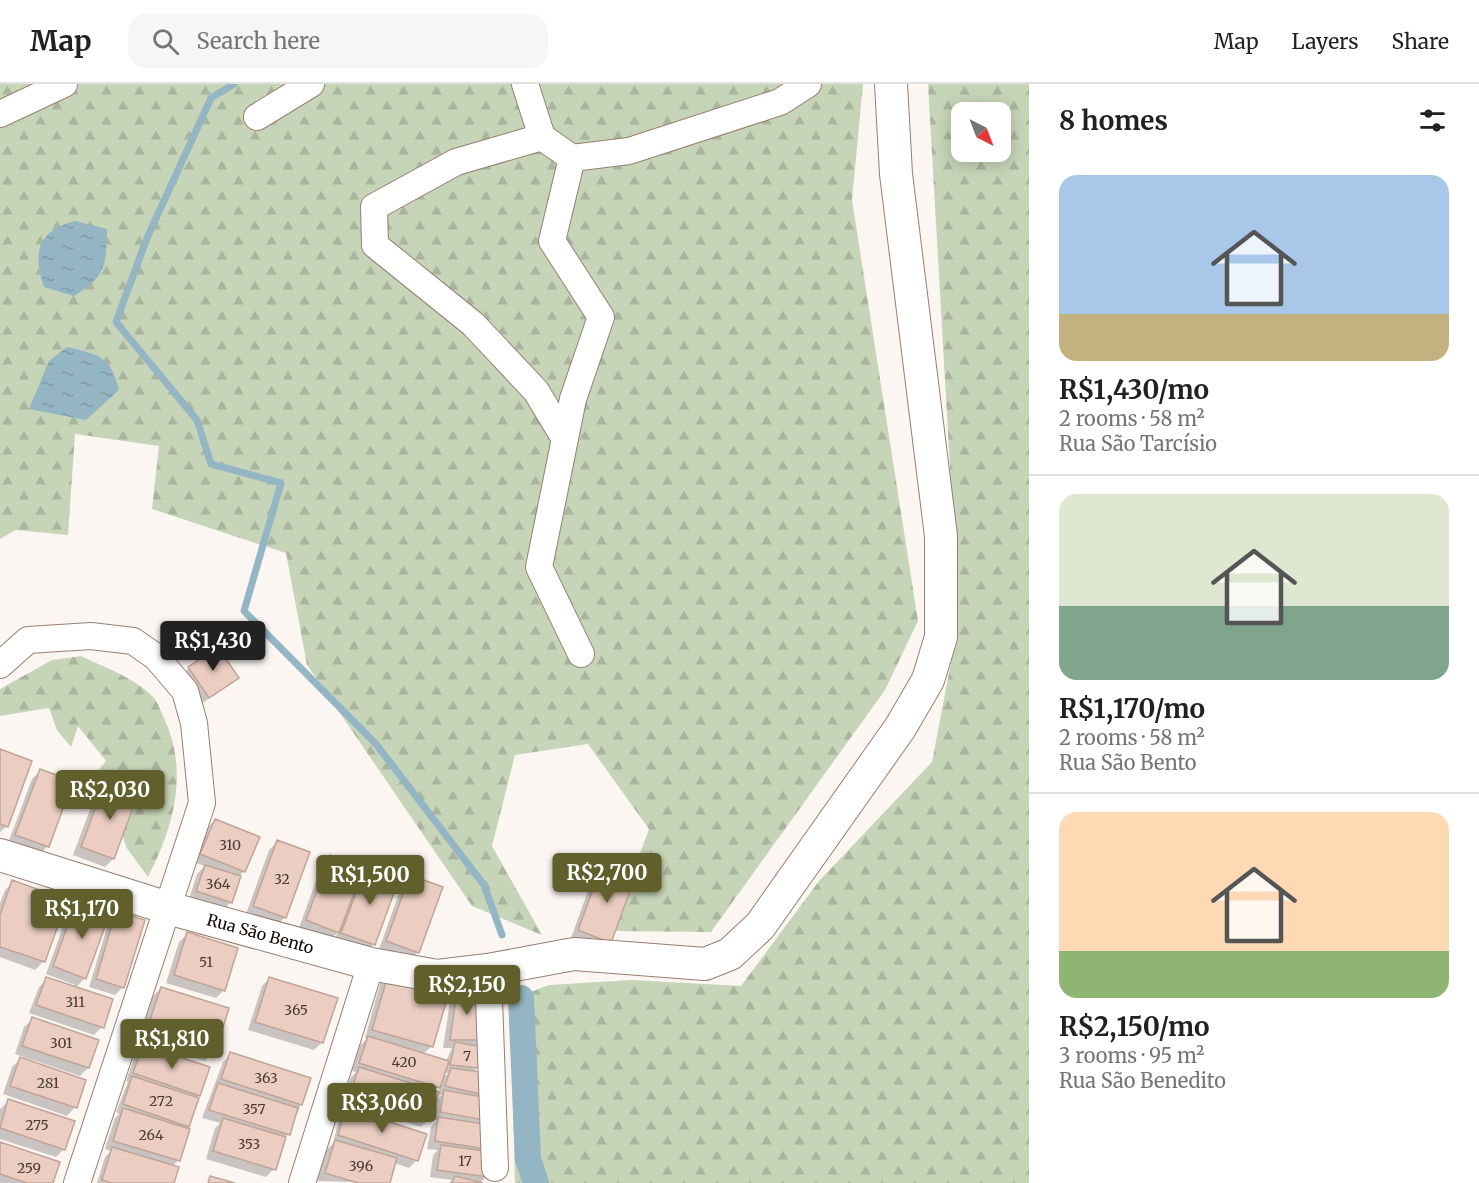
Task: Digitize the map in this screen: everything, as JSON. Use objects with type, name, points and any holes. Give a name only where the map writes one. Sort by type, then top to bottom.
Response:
[{"type":"street","points":[[0,114],[64,84]]},
{"type":"street","points":[[257,117],[311,84]]},
{"type":"street","points":[[525,84],[542,137],[573,158],[629,151],[780,102],[808,84]]},
{"type":"street","name":"Rua São Bento","points":[[0,855],[168,908],[371,964],[437,976],[488,970],[574,954],[705,964],[730,954],[760,926],[900,728],[928,680],[941,637],[941,536],[896,174],[891,84]]},
{"type":"street","points":[[542,137],[456,162],[374,207],[375,245],[473,324],[536,392],[565,440]]},
{"type":"street","points":[[573,158],[552,241],[601,317],[573,399],[539,567],[581,654]]},
{"type":"street","points":[[0,666],[28,640],[91,636],[133,641],[156,657],[185,690],[194,723],[202,803],[77,1183]]},
{"type":"street","points":[[302,1183],[371,964]]},
{"type":"street","points":[[488,970],[495,1168]]},
{"type":"green space","points":[[0,84],[863,84],[852,200],[918,621],[885,690],[711,932],[611,931],[649,829],[588,744],[515,755],[492,846],[542,935],[472,906],[307,665],[286,553],[152,509],[159,446],[75,434],[68,535],[16,530],[0,539]]},
{"type":"green space","points":[[928,84],[1029,84],[1029,1183],[515,1183],[510,1000],[549,985],[632,980],[741,986],[819,881],[932,762],[956,636],[952,502]]},
{"type":"green space","points":[[81,656],[119,673],[146,690],[158,704],[172,738],[177,778],[175,799],[165,839],[148,877],[126,847],[113,804],[89,782],[106,761],[78,726],[71,747],[57,730],[49,708],[0,716],[0,689],[52,660]]},
{"type":"water","points":[[75,221],[107,229],[105,261],[99,276],[74,296],[44,287],[40,275],[39,253],[46,237],[63,225]]},
{"type":"water","points":[[67,347],[102,358],[112,370],[119,390],[86,420],[29,409],[49,361]]},
{"type":"building","points":[[218,647],[239,678],[209,698],[188,667]]},
{"type":"building","points":[[0,749],[32,761],[8,827],[0,824]]},
{"type":"building","points":[[40,769],[73,781],[49,847],[15,835]]},
{"type":"building","points":[[105,782],[138,794],[114,859],[81,847]]},
{"type":"building","points":[[215,819],[260,837],[245,872],[200,854]]},
{"type":"building","points":[[277,840],[310,852],[286,918],[253,906]]},
{"type":"building","points":[[330,855],[364,867],[339,933],[306,920]]},
{"type":"building","points":[[205,865],[241,876],[232,903],[196,891]]},
{"type":"building","points":[[602,865],[635,877],[611,943],[578,930]]},
{"type":"building","points":[[366,867],[399,879],[375,945],[341,933]]},
{"type":"building","points":[[410,875],[443,887],[419,953],[386,941]]},
{"type":"building","points":[[12,880],[67,900],[45,962],[0,947],[0,915]]},
{"type":"building","points":[[77,900],[110,913],[86,979],[53,966]]},
{"type":"building","points":[[116,911],[145,920],[124,988],[96,979]]},
{"type":"building","points":[[187,932],[238,948],[225,991],[174,975]]},
{"type":"building","points":[[388,975],[449,992],[433,1047],[372,1030]]},
{"type":"building","points":[[46,977],[113,999],[104,1028],[36,1005]]},
{"type":"building","points":[[269,977],[338,998],[323,1043],[255,1022]]},
{"type":"building","points":[[458,985],[478,993],[483,1040],[450,1040]]},
{"type":"building","points":[[161,987],[229,1008],[215,1053],[146,1032]]},
{"type":"building","points":[[32,1017],[99,1040],[89,1068],[22,1046]]},
{"type":"building","points":[[368,1036],[449,1061],[440,1088],[359,1063]]},
{"type":"building","points":[[455,1042],[483,1047],[479,1068],[450,1065]]},
{"type":"building","points":[[143,1045],[210,1067],[200,1096],[133,1073]]},
{"type":"building","points":[[230,1052],[311,1078],[302,1105],[221,1079]]},
{"type":"building","points":[[20,1057],[86,1080],[77,1108],[10,1086]]},
{"type":"building","points":[[359,1067],[439,1092],[431,1119],[350,1094]]},
{"type":"building","points":[[451,1068],[488,1073],[484,1095],[445,1086]]},
{"type":"building","points":[[132,1076],[199,1098],[189,1127],[123,1104]]},
{"type":"building","points":[[218,1083],[298,1108],[290,1135],[209,1110]]},
{"type":"building","points":[[444,1090],[488,1098],[484,1120],[440,1112]]},
{"type":"building","points":[[8,1099],[75,1121],[65,1150],[0,1128]]},
{"type":"building","points":[[123,1108],[190,1129],[180,1161],[113,1141]]},
{"type":"building","points":[[346,1108],[427,1134],[418,1161],[338,1135]]},
{"type":"building","points":[[438,1117],[490,1125],[486,1149],[435,1141]]},
{"type":"building","points":[[223,1118],[286,1137],[276,1170],[213,1151]]},
{"type":"building","points":[[335,1140],[397,1158],[390,1183],[358,1183],[325,1173]]},
{"type":"building","points":[[0,1142],[60,1162],[53,1183],[27,1183],[0,1174]]},
{"type":"building","points":[[441,1145],[492,1152],[488,1177],[437,1170]]},
{"type":"building","points":[[112,1147],[179,1167],[174,1183],[112,1183],[102,1180]]},
{"type":"building","points":[[210,1176],[235,1183],[208,1183]]},
{"type":"building","points":[[455,1176],[483,1183],[452,1183]]},
{"type":"waterway","points":[[234,84],[211,98],[147,238],[116,322],[197,420],[211,464],[281,483],[244,611],[376,744],[484,885],[502,935]]},
{"type":"waterway","points":[[521,998],[528,1159],[536,1183]]}]
